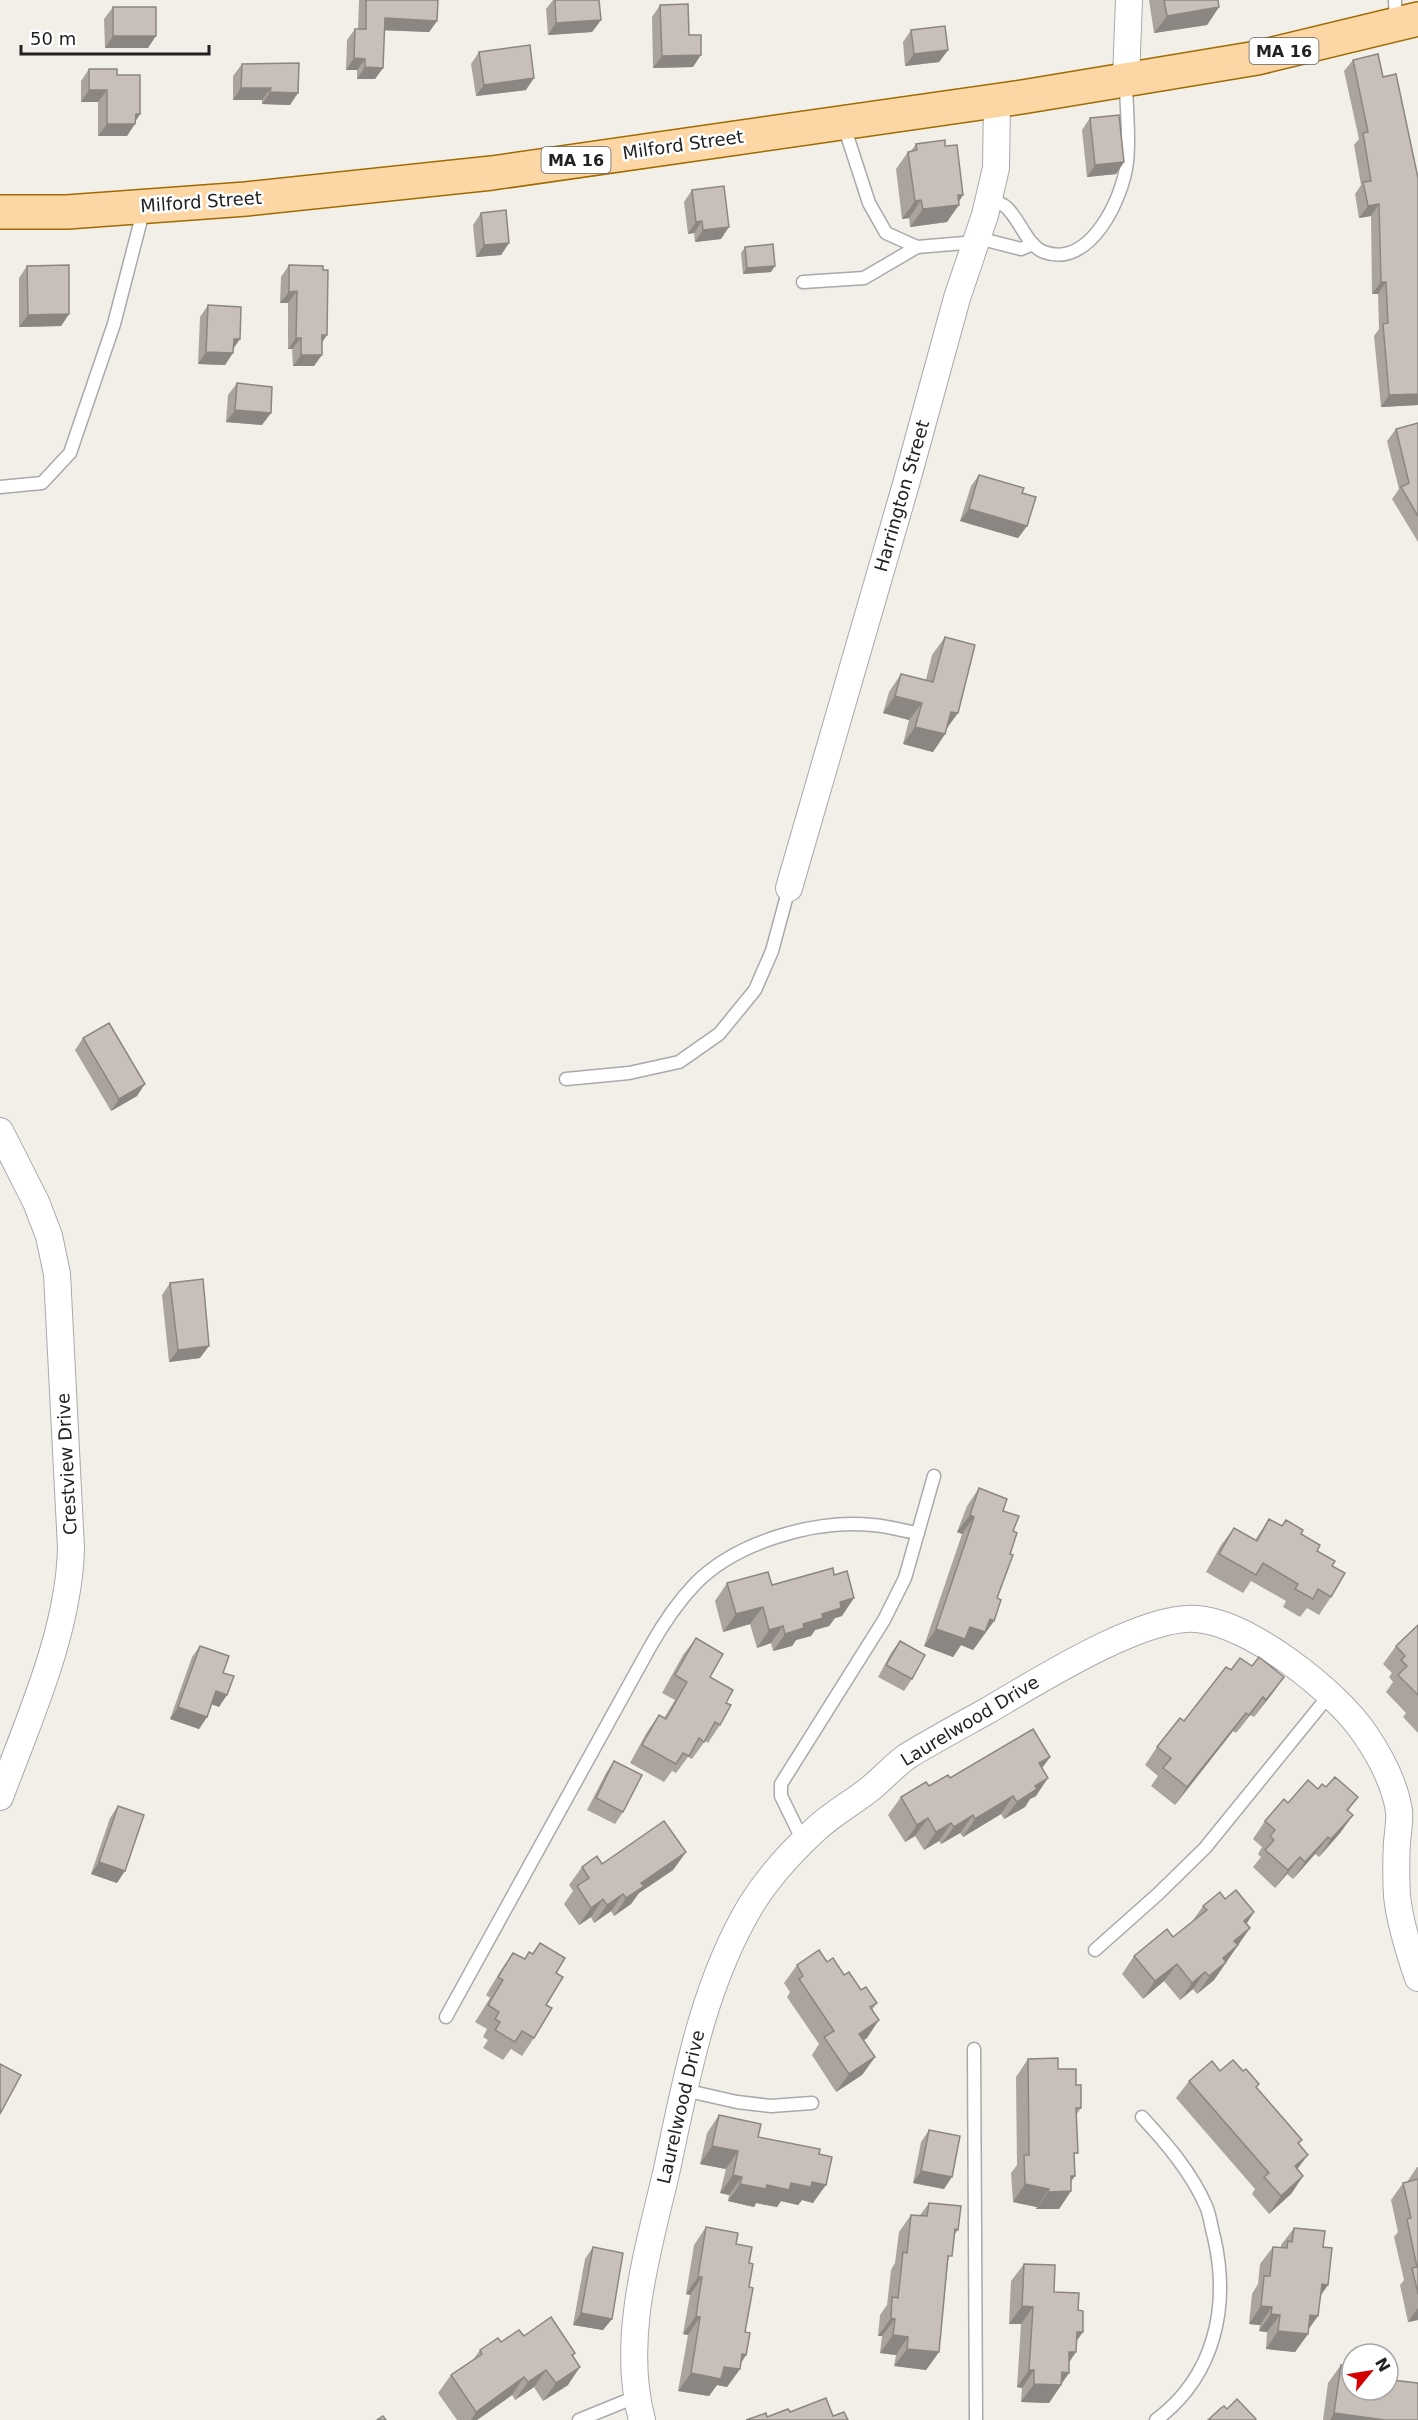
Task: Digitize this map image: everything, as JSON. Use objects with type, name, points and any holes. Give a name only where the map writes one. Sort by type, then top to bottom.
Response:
[{"type":"main road","name":"MA 16","points":[[1138,78],[1257,58],[1408,19]]},
{"type":"main road","name":"Milford Street","points":[[0,212],[67,212],[144,207],[368,188],[470,176],[997,101],[1138,78]]},
{"type":"street","points":[[1129,0],[1138,78]]},
{"type":"street","name":"Harrington Street","points":[[789,888],[906,484],[957,298],[989,199],[996,168],[997,101]]},
{"type":"street","name":"Crestview Drive","points":[[0,1131],[36,1202],[49,1236],[57,1274],[71,1537],[70,1581],[61,1621],[41,1685],[0,1797]]},
{"type":"street","name":"Laurelwood Drive","points":[[640,2408],[636,2379],[636,2319],[642,2271],[705,2010],[726,1957],[751,1906],[785,1858],[819,1826],[870,1789],[903,1759],[1057,1670],[1117,1640],[1161,1623],[1194,1618],[1224,1624],[1291,1662],[1323,1686],[1364,1733],[1388,1776],[1399,1812],[1396,1860],[1398,1899],[1407,1945],[1418,1978]]},
{"type":"lane","points":[[989,199],[1005,206],[1033,244],[1043,252],[1069,254],[1089,242],[1103,226],[1122,187],[1138,78]]},
{"type":"lane","points":[[843,123],[869,203],[886,233],[917,247]]},
{"type":"lane","points":[[0,487],[42,483],[70,453],[114,324],[144,207]]},
{"type":"lane","points":[[803,282],[864,278],[917,247],[977,240],[1021,249],[1033,244]]},
{"type":"lane","points":[[566,1079],[629,1073],[679,1062],[719,1034],[755,990],[772,951],[789,888]]},
{"type":"lane","points":[[803,1841],[781,1796],[781,1784],[884,1620],[905,1578],[934,1476]]},
{"type":"lane","points":[[446,2017],[650,1647],[672,1610],[696,1583],[727,1558],[762,1542],[808,1530],[847,1525],[873,1525],[918,1533]]},
{"type":"lane","points":[[1095,1950],[1205,1848],[1330,1695]]},
{"type":"lane","points":[[974,2049],[976,2420]]},
{"type":"lane","points":[[684,2090],[737,2102],[771,2106],[812,2103]]},
{"type":"lane","points":[[1142,2117],[1188,2172],[1207,2207],[1220,2261],[1219,2312],[1209,2354],[1188,2390],[1156,2420]]},
{"type":"lane","points":[[579,2420],[640,2408]]},
{"type":"building","points":[[366,0],[438,0],[437,21],[385,18],[383,68],[365,67],[365,59],[354,58],[355,29],[366,29]]},
{"type":"building","points":[[555,0],[599,0],[601,20],[556,23]]},
{"type":"building","points":[[1164,0],[1218,0],[1219,7],[1167,16]]},
{"type":"building","points":[[688,4],[689,35],[701,35],[701,55],[662,56],[660,5]]},
{"type":"building","points":[[113,7],[156,7],[156,36],[113,36]]},
{"type":"building","points":[[945,26],[948,50],[914,54],[911,30]]},
{"type":"building","points":[[530,45],[534,78],[484,85],[479,52]]},
{"type":"building","points":[[1378,54],[1383,77],[1396,74],[1418,178],[1418,394],[1389,395],[1383,324],[1388,323],[1386,282],[1381,282],[1379,204],[1368,206],[1363,182],[1371,181],[1363,133],[1368,132],[1353,60]]},
{"type":"building","points":[[299,63],[298,93],[270,92],[271,88],[241,88],[242,64]]},
{"type":"building","points":[[89,69],[117,69],[117,75],[140,75],[140,114],[136,114],[135,124],[107,124],[107,90],[89,90]]},
{"type":"building","points":[[1119,115],[1124,162],[1095,165],[1090,118]]},
{"type":"building","points":[[945,140],[945,146],[957,145],[963,195],[958,195],[959,205],[923,209],[921,200],[915,201],[908,152],[917,150],[916,144]]},
{"type":"building","points":[[724,186],[729,227],[703,230],[702,221],[696,222],[692,190]]},
{"type":"building","points":[[506,210],[509,243],[484,245],[481,213]]},
{"type":"building","points":[[773,244],[775,266],[747,268],[745,247]]},
{"type":"building","points":[[69,265],[69,314],[28,315],[27,266]]},
{"type":"building","points":[[289,265],[323,266],[323,270],[328,270],[327,335],[322,335],[322,355],[301,355],[301,338],[296,338],[297,291],[289,292]]},
{"type":"building","points":[[208,305],[241,307],[240,339],[234,339],[233,353],[206,352]]},
{"type":"building","points":[[237,383],[272,387],[271,413],[235,410]]},
{"type":"building","points":[[1418,423],[1418,516],[1401,487],[1409,483],[1396,429]]},
{"type":"building","points":[[979,475],[1024,488],[1022,493],[1036,497],[1027,526],[969,509]]},
{"type":"building","points":[[945,637],[975,645],[958,713],[951,712],[945,734],[915,727],[922,703],[895,696],[901,674],[933,682]]},
{"type":"building","points":[[109,1023],[145,1084],[119,1099],[83,1038]]},
{"type":"building","points":[[203,1279],[209,1346],[178,1350],[170,1283]]},
{"type":"building","points":[[979,1488],[1007,1499],[1003,1511],[1019,1516],[1013,1531],[1017,1533],[1010,1554],[1013,1555],[997,1598],[1001,1600],[994,1621],[990,1619],[985,1632],[970,1627],[965,1639],[936,1629],[974,1517],[970,1515]]},
{"type":"building","points":[[1269,1519],[1282,1526],[1286,1520],[1303,1530],[1301,1534],[1320,1545],[1317,1551],[1335,1561],[1332,1566],[1345,1573],[1331,1597],[1318,1589],[1313,1599],[1295,1589],[1298,1584],[1263,1563],[1256,1575],[1219,1554],[1234,1528],[1257,1541]]},
{"type":"building","points":[[833,1568],[834,1575],[847,1571],[854,1598],[840,1602],[841,1608],[822,1614],[823,1618],[803,1624],[804,1628],[785,1634],[783,1626],[769,1630],[763,1607],[736,1614],[727,1583],[768,1572],[772,1585]]},
{"type":"building","points":[[1418,1625],[1418,1695],[1398,1675],[1407,1666],[1401,1660],[1405,1656],[1396,1646]]},
{"type":"building","points":[[696,1638],[723,1654],[710,1677],[733,1690],[726,1703],[731,1705],[720,1725],[715,1722],[704,1742],[699,1738],[689,1756],[683,1753],[676,1764],[642,1745],[659,1715],[666,1719],[687,1682],[675,1675]]},
{"type":"building","points":[[900,1641],[925,1655],[912,1679],[886,1665]]},
{"type":"building","points":[[200,1646],[229,1656],[223,1673],[234,1676],[227,1695],[216,1691],[207,1717],[178,1707]]},
{"type":"building","points":[[1259,1657],[1284,1677],[1266,1700],[1263,1697],[1249,1715],[1246,1713],[1187,1787],[1163,1768],[1171,1758],[1157,1747],[1180,1718],[1184,1721],[1226,1667],[1231,1670],[1240,1658],[1252,1666]]},
{"type":"building","points":[[1033,1729],[1050,1757],[1039,1763],[1048,1778],[1035,1786],[1037,1789],[1017,1802],[1013,1796],[975,1819],[973,1815],[954,1827],[951,1823],[936,1832],[928,1818],[917,1825],[901,1797],[926,1782],[929,1786],[948,1775],[950,1778]]},
{"type":"building","points":[[614,1761],[642,1775],[623,1812],[596,1798]]},
{"type":"building","points":[[1335,1777],[1358,1797],[1347,1810],[1353,1815],[1305,1862],[1300,1857],[1288,1870],[1265,1850],[1274,1840],[1270,1836],[1275,1830],[1265,1821],[1284,1799],[1288,1803],[1308,1780],[1318,1789],[1322,1784],[1326,1787]]},
{"type":"building","points":[[118,1806],[144,1815],[125,1871],[99,1862]]},
{"type":"building","points":[[664,1821],[686,1852],[641,1883],[644,1886],[626,1898],[623,1894],[607,1905],[603,1899],[591,1908],[577,1886],[589,1878],[582,1867],[597,1856],[602,1864]]},
{"type":"building","points":[[1236,1890],[1254,1912],[1244,1921],[1250,1928],[1234,1941],[1238,1945],[1223,1958],[1226,1962],[1209,1976],[1205,1972],[1192,1983],[1177,1964],[1155,1981],[1134,1956],[1167,1929],[1173,1937],[1207,1910],[1203,1906],[1220,1892],[1225,1899]]},
{"type":"building","points":[[540,1943],[565,1958],[556,1973],[563,1977],[546,2005],[552,2008],[534,2038],[522,2031],[515,2042],[495,2030],[500,2022],[495,2019],[499,2012],[488,2005],[503,1980],[498,1977],[513,1953],[525,1959],[529,1952],[533,1954]]},
{"type":"building","points":[[819,1950],[827,1962],[833,1958],[844,1975],[849,1972],[861,1990],[866,1987],[877,2003],[870,2007],[879,2020],[859,2034],[875,2057],[849,2074],[824,2037],[834,2031],[799,1979],[803,1976],[797,1965]]},
{"type":"building","points":[[1058,2058],[1058,2069],[1076,2069],[1076,2085],[1081,2085],[1081,2108],[1076,2108],[1078,2153],[1074,2153],[1075,2176],[1071,2176],[1071,2191],[1048,2192],[1049,2189],[1025,2184],[1024,2155],[1029,2155],[1028,2059]]},
{"type":"building","points":[[1233,2060],[1243,2071],[1246,2069],[1259,2084],[1256,2087],[1302,2140],[1298,2143],[1308,2155],[1295,2166],[1303,2176],[1281,2196],[1264,2177],[1269,2173],[1189,2081],[1212,2061],[1220,2071]]},
{"type":"building","points":[[0,2064],[21,2075],[0,2114]]},
{"type":"building","points":[[719,2115],[761,2124],[758,2137],[820,2149],[819,2154],[832,2157],[826,2185],[812,2182],[811,2187],[791,2183],[789,2190],[767,2185],[766,2189],[740,2184],[742,2177],[733,2175],[738,2151],[712,2146]]},
{"type":"building","points":[[929,2130],[960,2136],[952,2177],[921,2171]]},
{"type":"building","points":[[1418,2179],[1418,2294],[1412,2268],[1417,2267],[1407,2219],[1411,2218],[1403,2183]]},
{"type":"building","points":[[929,2203],[961,2206],[958,2230],[955,2229],[952,2256],[948,2256],[939,2352],[907,2349],[908,2337],[893,2335],[895,2319],[891,2318],[892,2297],[898,2298],[903,2252],[907,2253],[911,2215],[927,2216]]},
{"type":"building","points":[[706,2227],[738,2233],[736,2244],[752,2247],[749,2263],[753,2264],[749,2287],[753,2288],[745,2332],[750,2333],[746,2355],[742,2354],[740,2369],[724,2367],[721,2379],[691,2373],[700,2317],[696,2316],[702,2277],[698,2277]]},
{"type":"building","points":[[1294,2228],[1325,2231],[1323,2247],[1332,2248],[1328,2285],[1322,2284],[1318,2316],[1310,2315],[1308,2334],[1278,2331],[1280,2315],[1271,2314],[1272,2307],[1261,2306],[1264,2276],[1270,2276],[1273,2247],[1287,2248],[1288,2241],[1292,2242]]},
{"type":"building","points":[[593,2247],[623,2253],[612,2319],[581,2313]]},
{"type":"building","points":[[1024,2264],[1055,2265],[1054,2292],[1079,2293],[1078,2310],[1083,2311],[1083,2332],[1077,2332],[1076,2352],[1069,2352],[1069,2373],[1062,2372],[1061,2385],[1034,2384],[1034,2370],[1029,2370],[1033,2307],[1022,2306]]},
{"type":"building","points":[[551,2317],[575,2353],[572,2355],[580,2367],[556,2383],[546,2370],[528,2382],[524,2377],[476,2412],[451,2375],[482,2354],[480,2350],[498,2338],[501,2342],[519,2330],[524,2336]]},
{"type":"building","points":[[1340,2372],[1340,2402],[1400,2402],[1400,2381],[1418,2383],[1418,2420],[1385,2420],[1334,2413]]},
{"type":"building","points":[[826,2398],[833,2416],[844,2412],[848,2420],[746,2420],[766,2413],[767,2417],[788,2409],[790,2412]]},
{"type":"building","points":[[1237,2399],[1255,2420],[1208,2420],[1224,2406],[1227,2409]]}]
